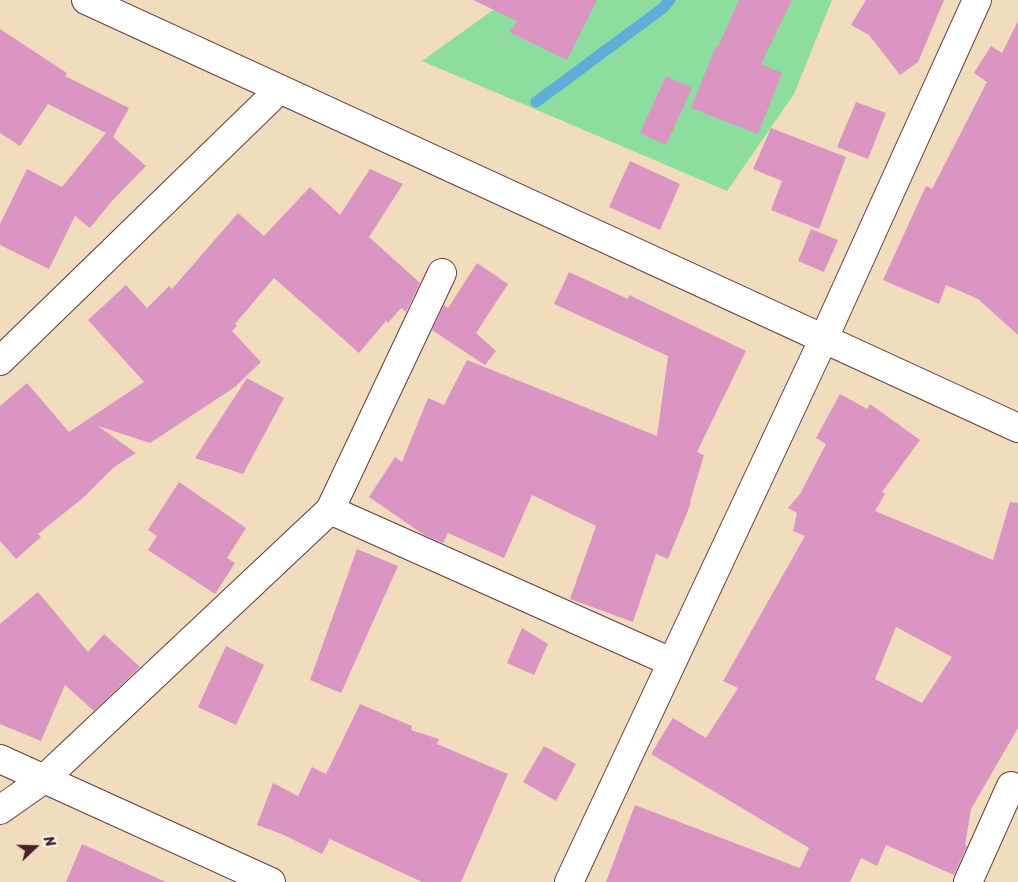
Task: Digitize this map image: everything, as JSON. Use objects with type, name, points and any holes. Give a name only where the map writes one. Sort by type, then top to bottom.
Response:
[{"type":"street","points":[[86,0],[1018,428]]},
{"type":"street","points":[[569,882],[824,338],[977,0]]},
{"type":"street","points":[[0,361],[280,89]]},
{"type":"street","points":[[0,810],[44,779],[330,510],[442,273]]},
{"type":"street","points":[[330,510],[671,662]]},
{"type":"street","points":[[0,760],[271,882]]},
{"type":"street","points":[[968,882],[1011,786]]},
{"type":"green space","points":[[507,0],[832,0],[794,94],[727,191],[422,61]]},
{"type":"building","points":[[473,0],[597,0],[567,60],[509,32],[517,21]]},
{"type":"building","points":[[739,0],[792,0],[761,64],[782,73],[758,134],[691,108],[716,46],[718,47]]},
{"type":"building","points":[[866,0],[944,0],[918,62],[900,75],[869,35],[851,25]]},
{"type":"building","points":[[1018,21],[1018,335],[978,299],[946,285],[939,304],[883,280],[926,186],[932,189],[987,82],[974,73],[991,46],[1002,53]]},
{"type":"building","points":[[0,29],[67,73],[65,76],[129,108],[113,137],[146,166],[112,201],[90,228],[75,216],[49,269],[0,245],[0,224],[27,169],[62,187],[106,133],[48,104],[20,146],[0,133]]},
{"type":"building","points":[[666,76],[692,88],[666,145],[640,133]]},
{"type":"building","points":[[856,102],[886,113],[868,159],[837,147]]},
{"type":"building","points":[[771,128],[846,157],[819,229],[771,210],[782,181],[753,169]]},
{"type":"building","points":[[630,161],[680,184],[660,230],[609,207]]},
{"type":"building","points":[[370,169],[403,184],[369,237],[420,283],[406,312],[401,308],[388,323],[386,321],[359,353],[274,278],[235,324],[237,326],[232,331],[261,362],[235,387],[150,443],[98,426],[136,453],[114,467],[84,497],[38,534],[41,537],[16,559],[0,541],[0,406],[27,383],[69,432],[144,382],[88,320],[126,285],[147,308],[169,286],[172,289],[238,213],[264,236],[310,187],[340,215]]},
{"type":"building","points":[[811,229],[838,240],[824,272],[798,261]]},
{"type":"building","points":[[477,263],[508,284],[476,333],[496,351],[485,365],[432,330],[444,305],[448,308]]},
{"type":"building","points":[[569,272],[628,299],[629,295],[746,351],[697,452],[704,455],[691,503],[668,559],[656,554],[633,622],[570,599],[596,526],[532,495],[504,558],[448,533],[443,543],[424,535],[369,497],[395,457],[402,462],[428,398],[444,405],[467,360],[657,436],[668,356],[554,304]]},
{"type":"building","points":[[247,378],[284,398],[243,474],[195,458]]},
{"type":"building","points":[[840,394],[867,409],[870,404],[920,440],[882,492],[885,494],[875,511],[993,560],[1010,502],[1018,503],[1018,728],[971,809],[965,845],[967,846],[954,875],[886,845],[877,866],[861,858],[850,882],[606,882],[635,805],[800,868],[809,848],[651,754],[673,718],[706,738],[738,688],[723,681],[805,536],[793,531],[797,513],[788,508],[800,494],[826,444],[816,438]],"holes":[[[896,627],[952,657],[922,703],[875,679]]]},
{"type":"building","points":[[179,482],[246,528],[227,558],[235,563],[215,594],[148,550],[157,536],[148,530]]},
{"type":"building","points":[[357,549],[398,566],[341,693],[310,680]]},
{"type":"building","points":[[38,592],[88,652],[104,634],[140,667],[94,711],[65,685],[41,741],[0,724],[0,624]]},
{"type":"building","points":[[522,628],[548,644],[534,675],[507,663]]},
{"type":"building","points":[[226,646],[264,665],[236,725],[198,707]]},
{"type":"building","points":[[360,704],[412,726],[411,730],[439,739],[437,744],[508,774],[461,882],[422,882],[330,839],[322,854],[284,835],[257,825],[273,783],[298,796],[312,767],[326,774]]},
{"type":"building","points":[[544,746],[576,764],[556,801],[523,782]]},
{"type":"building","points":[[82,844],[166,882],[66,882]]},
{"type":"waterway","points":[[536,102],[663,8],[670,0]]}]
